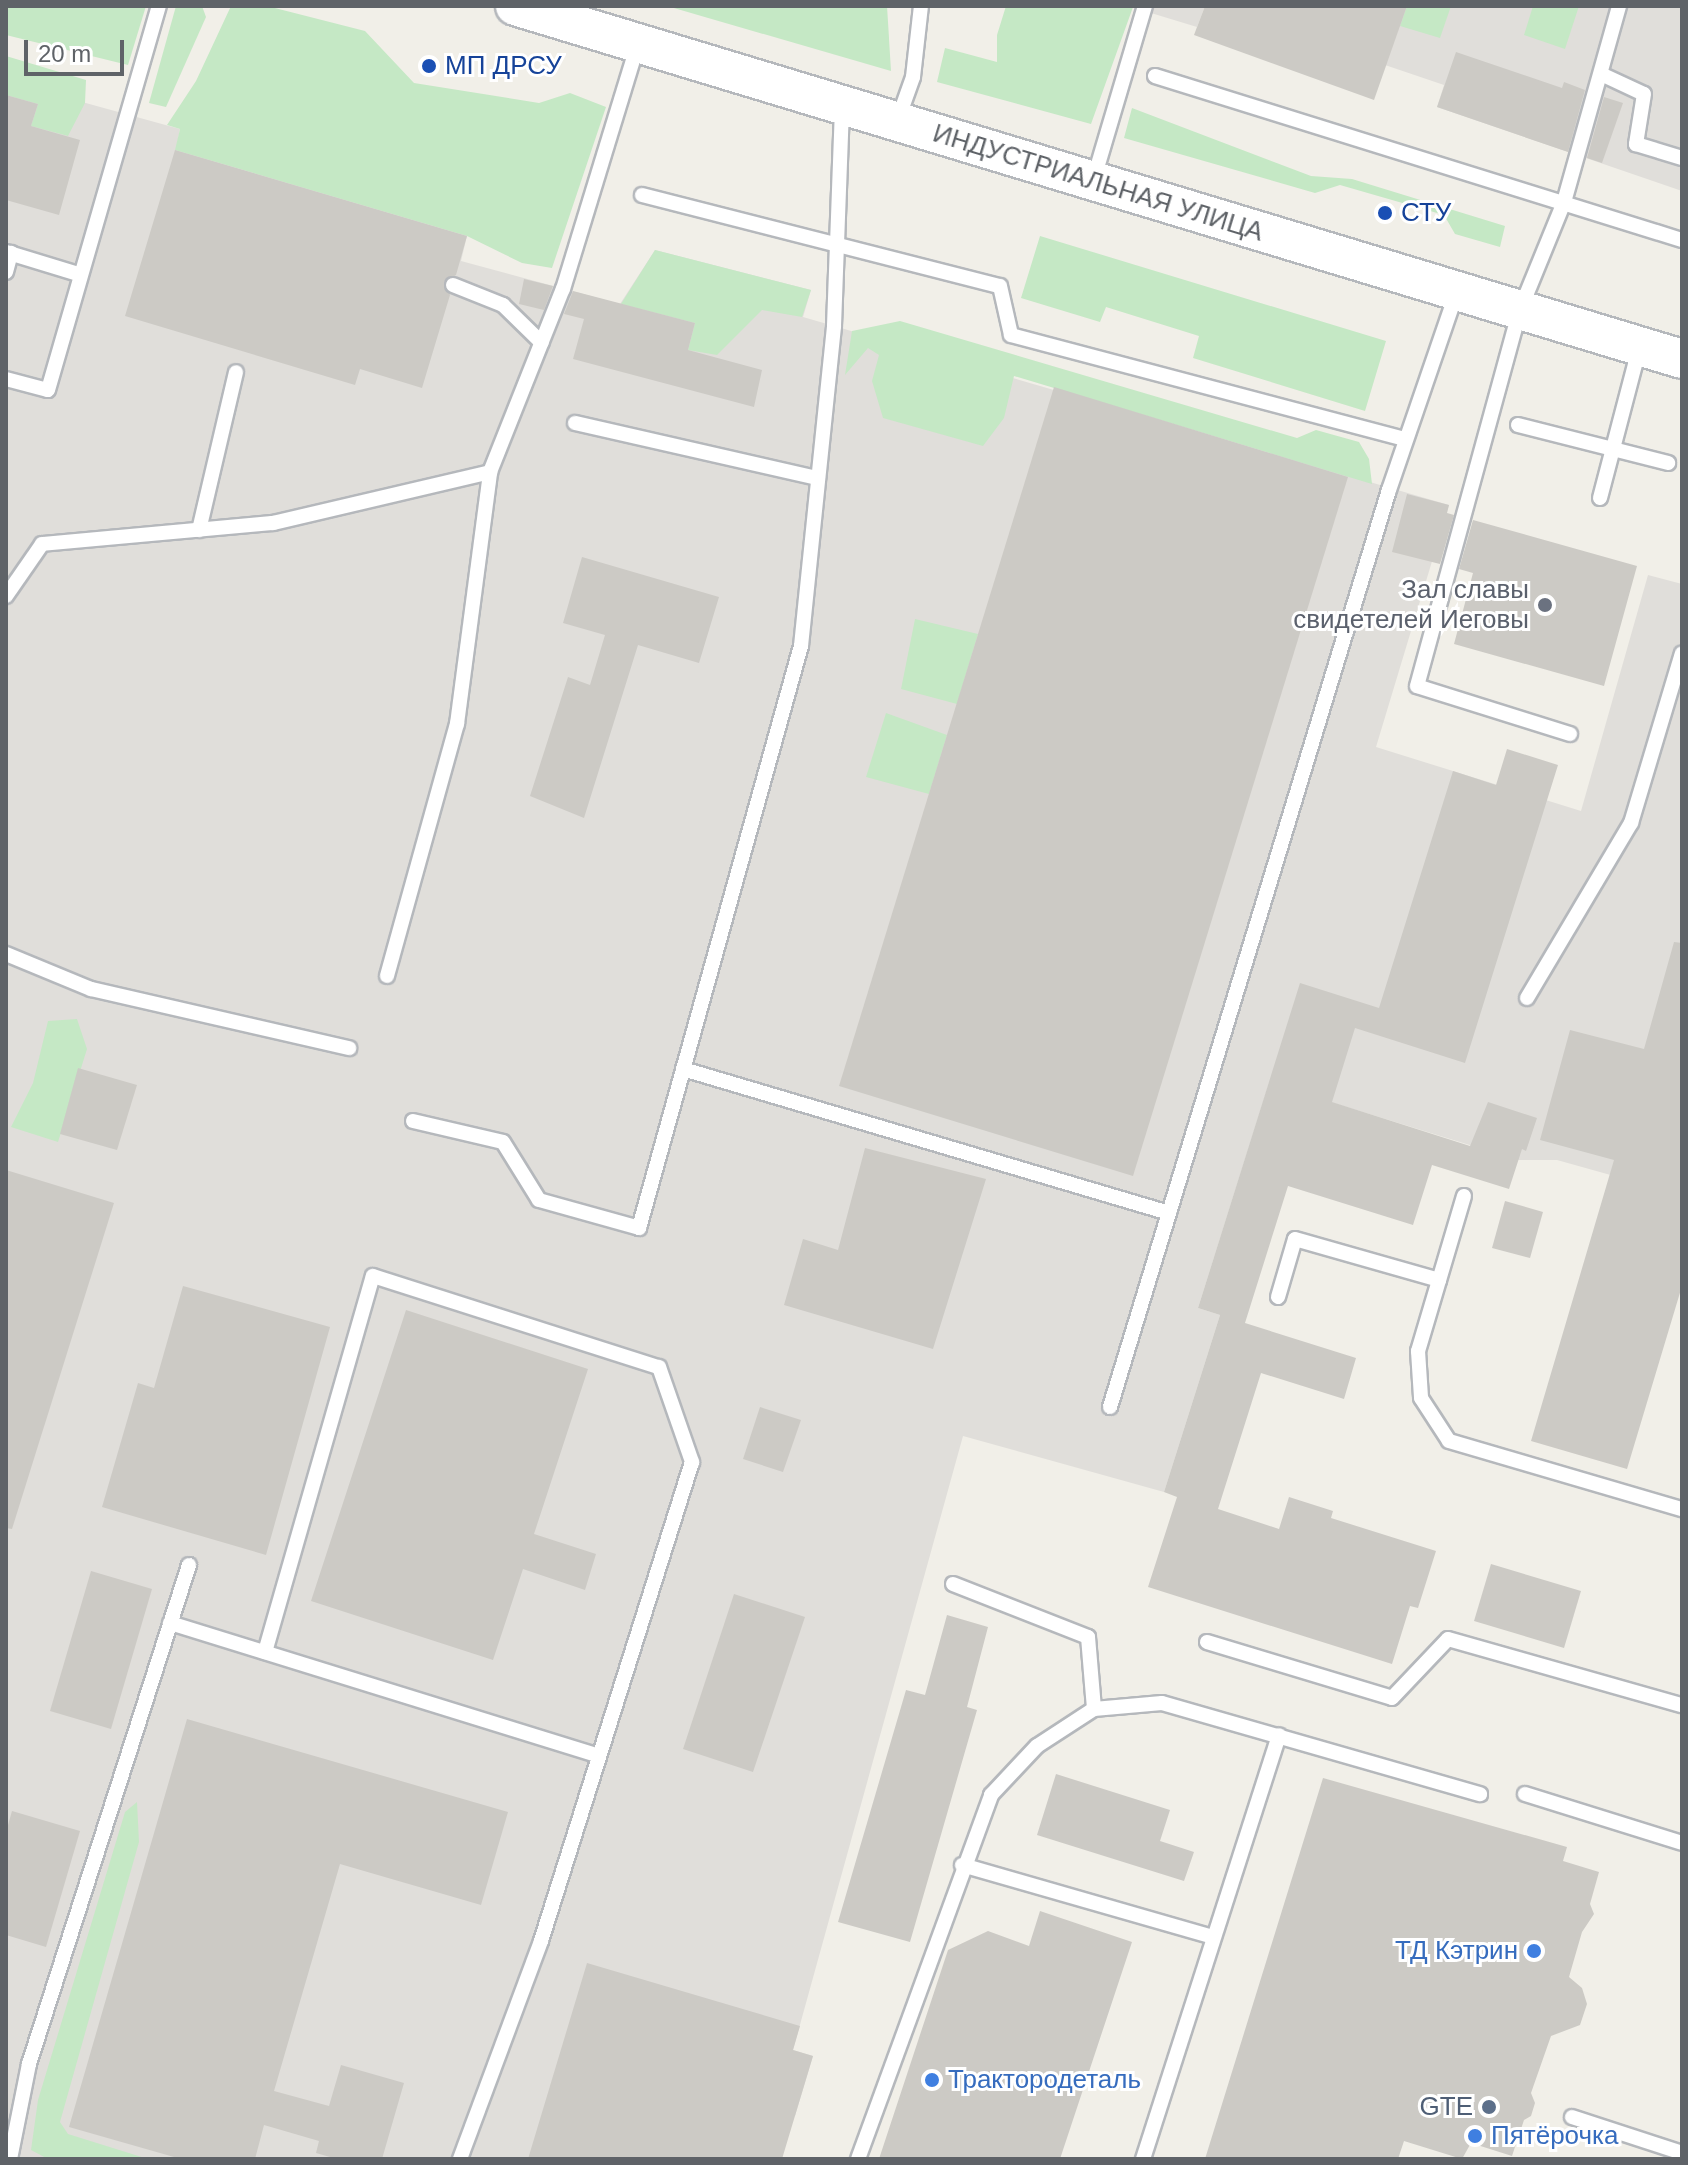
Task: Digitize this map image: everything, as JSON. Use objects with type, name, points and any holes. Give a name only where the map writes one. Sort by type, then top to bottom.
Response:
[{"type":"main road","name":"ИНДУСТРИАЛЬНАЯ УЛИЦА","points":[[515,6],[1682,359]]},
{"type":"lane","points":[[6,379],[48,390],[159,6]]},
{"type":"lane","points":[[897,122],[913,77],[921,6]]},
{"type":"lane","points":[[1093,181],[1145,6]]},
{"type":"lane","points":[[1570,734],[1417,686],[1520,310],[1564,202],[1619,6]]},
{"type":"lane","points":[[387,976],[457,724],[490,472],[563,289],[638,43]]},
{"type":"lane","points":[[1601,74],[1644,94],[1636,144],[1682,158]]},
{"type":"lane","points":[[1155,76],[1682,240]]},
{"type":"lane","points":[[413,1121],[503,1142],[539,1200],[639,1228],[801,646],[834,326],[842,105]]},
{"type":"lane","points":[[642,195],[1000,286],[1011,335],[1406,439]]},
{"type":"lane","points":[[6,272],[8,252],[81,275]]},
{"type":"lane","points":[[453,285],[503,305],[542,343]]},
{"type":"lane","points":[[1110,1407],[1406,439],[1457,291]]},
{"type":"lane","points":[[1600,498],[1640,346]]},
{"type":"lane","points":[[199,530],[236,372]]},
{"type":"lane","points":[[575,423],[818,478]]},
{"type":"lane","points":[[1518,425],[1668,463]]},
{"type":"lane","points":[[6,596],[42,544],[273,523],[490,472]]},
{"type":"lane","points":[[1527,998],[1631,823],[1682,653]]},
{"type":"lane","points":[[6,954],[91,989],[349,1048]]},
{"type":"lane","points":[[683,1069],[1169,1213]]},
{"type":"lane","points":[[1464,1196],[1418,1351],[1421,1398],[1449,1441],[1682,1509]]},
{"type":"lane","points":[[1278,1297],[1295,1239],[1439,1280]]},
{"type":"lane","points":[[265,1652],[373,1276],[659,1367],[692,1462],[541,1941],[460,2159]]},
{"type":"lane","points":[[10,2159],[29,2064],[189,1565]]},
{"type":"lane","points":[[953,1584],[1088,1637],[1094,1709]]},
{"type":"lane","points":[[170,1623],[599,1756]]},
{"type":"lane","points":[[1207,1642],[1392,1698],[1448,1639],[1682,1705]]},
{"type":"lane","points":[[858,2159],[962,1865],[991,1795],[1037,1746],[1094,1709],[1162,1703],[1480,1794]]},
{"type":"lane","points":[[1143,2159],[1279,1735]]},
{"type":"lane","points":[[1525,1794],[1682,1843]]},
{"type":"lane","points":[[962,1865],[1213,1937]]},
{"type":"lane","points":[[1572,2117],[1682,2153]]},
{"type":"shaded area","points":[[1128,6],[1205,6],[1197,27]]},
{"type":"shaded area","points":[[1314,6],[1682,6],[1682,191],[1437,107],[1444,85],[1385,65]]},
{"type":"shaded area","points":[[6,81],[180,129],[176,150],[467,236],[461,261],[620,304],[655,250],[811,290],[803,317],[1449,505],[1376,747],[1581,811],[1648,575],[1682,584],[1682,1195],[1557,1160],[1518,1160],[1269,1083],[1198,1308],[1220,1315],[1164,1492],[963,1436],[793,2050],[813,2056],[795,2116],[773,2110],[758,2159],[6,2159]]},
{"type":"green space","points":[[6,6],[146,6],[128,65],[6,35]]},
{"type":"green space","points":[[176,6],[202,6],[206,17],[166,107],[149,103]]},
{"type":"green space","points":[[231,6],[267,6],[365,31],[414,83],[539,103],[570,93],[606,107],[552,268],[522,263],[467,236],[175,150],[180,129],[167,125],[196,81]]},
{"type":"green space","points":[[667,6],[887,6],[891,71]]},
{"type":"green space","points":[[1006,6],[1133,7],[1091,124],[937,82],[945,48],[997,62],[997,35]]},
{"type":"green space","points":[[1407,6],[1451,6],[1440,38],[1400,26]]},
{"type":"green space","points":[[1533,6],[1579,6],[1565,49],[1524,35]]},
{"type":"green space","points":[[6,56],[86,80],[85,103],[68,136],[31,126],[38,104],[6,95]]},
{"type":"green space","points":[[1132,108],[1311,176],[1352,179],[1505,226],[1500,247],[1455,234],[1444,215],[1340,185],[1315,193],[1124,138]]},
{"type":"green space","points":[[1040,236],[1386,341],[1365,411],[1193,358],[1199,336],[1106,307],[1100,322],[1021,298]]},
{"type":"green space","points":[[655,250],[811,290],[802,317],[762,310],[717,355],[688,350],[695,323],[621,304]]},
{"type":"green space","points":[[900,321],[1297,438],[1316,430],[1359,442],[1369,459],[1372,484],[1014,376],[1004,418],[983,446],[883,418],[872,381],[879,355],[868,348],[845,375],[852,331]]},
{"type":"green space","points":[[915,619],[978,634],[957,704],[901,689]]},
{"type":"green space","points":[[886,713],[947,735],[929,794],[866,777]]},
{"type":"green space","points":[[77,1019],[87,1049],[58,1142],[11,1127],[33,1083],[48,1021]]},
{"type":"green space","points":[[137,1802],[139,1842],[60,2122],[68,2134],[148,2159],[48,2159],[31,2150],[38,2100],[125,1812]]},
{"type":"building","points":[[1205,6],[1407,6],[1374,100],[1194,35]]},
{"type":"building","points":[[1456,52],[1562,88],[1564,82],[1585,90],[1568,152],[1437,107]]},
{"type":"building","points":[[6,95],[38,104],[31,126],[80,140],[59,215],[6,200]]},
{"type":"building","points":[[1604,97],[1623,103],[1602,163],[1587,158]]},
{"type":"building","points":[[175,150],[467,236],[456,275],[444,282],[450,295],[422,388],[360,369],[355,385],[125,316]]},
{"type":"building","points":[[524,279],[553,286],[544,310],[519,304]]},
{"type":"building","points":[[573,291],[695,323],[688,350],[762,370],[754,407],[573,359],[584,319],[564,314]]},
{"type":"building","points":[[1054,387],[1348,477],[1133,1176],[839,1086]]},
{"type":"building","points":[[1407,494],[1449,505],[1447,513],[1454,515],[1440,564],[1392,552]]},
{"type":"building","name":"Зал славы свидетелей Иеговы","points":[[1473,520],[1637,566],[1604,686],[1454,644],[1473,573],[1459,569]]},
{"type":"building","points":[[582,557],[719,597],[699,663],[638,645],[584,818],[530,796],[568,677],[590,685],[605,635],[563,623]]},
{"type":"building","points":[[1507,749],[1558,765],[1465,1063],[1355,1028],[1332,1102],[1470,1146],[1488,1102],[1537,1118],[1526,1151],[1522,1149],[1509,1189],[1432,1165],[1413,1225],[1288,1186],[1245,1323],[1356,1358],[1344,1399],[1261,1373],[1218,1509],[1279,1529],[1289,1497],[1333,1511],[1331,1518],[1436,1551],[1418,1608],[1410,1606],[1392,1664],[1148,1587],[1177,1497],[1164,1492],[1220,1315],[1198,1308],[1300,983],[1379,1008],[1453,771],[1496,785]]},
{"type":"building","points":[[1674,942],[1682,943],[1682,1286],[1627,1469],[1531,1441],[1614,1160],[1540,1140],[1570,1030],[1644,1049]]},
{"type":"building","points":[[78,1068],[137,1085],[117,1150],[60,1134]]},
{"type":"building","points":[[865,1148],[986,1179],[933,1349],[784,1305],[803,1239],[838,1250]]},
{"type":"building","points":[[6,1170],[114,1203],[12,1529],[6,1528]]},
{"type":"building","points":[[1505,1201],[1543,1212],[1530,1258],[1492,1248]]},
{"type":"building","points":[[183,1286],[330,1327],[266,1555],[102,1507],[138,1383],[154,1388]]},
{"type":"building","points":[[406,1310],[588,1369],[534,1534],[596,1554],[585,1590],[523,1569],[493,1660],[311,1601]]},
{"type":"building","points":[[760,1407],[801,1420],[783,1472],[743,1459]]},
{"type":"building","points":[[1491,1564],[1581,1591],[1564,1648],[1474,1621]]},
{"type":"building","points":[[91,1571],[152,1589],[111,1729],[50,1711]]},
{"type":"building","points":[[734,1594],[805,1617],[753,1772],[683,1749]]},
{"type":"building","points":[[947,1615],[988,1627],[967,1707],[977,1710],[910,1942],[838,1922],[906,1690],[925,1695]]},
{"type":"building","points":[[187,1719],[508,1812],[481,1905],[340,1864],[274,2091],[329,2106],[341,2065],[404,2083],[382,2159],[337,2159],[316,2153],[319,2141],[264,2125],[255,2159],[181,2159],[69,2127]]},
{"type":"building","points":[[1056,1774],[1170,1810],[1160,1841],[1194,1852],[1184,1881],[1037,1835]]},
{"type":"building","points":[[1323,1778],[1567,1847],[1563,1861],[1599,1872],[1590,1904],[1594,1914],[1582,1932],[1569,1977],[1582,1988],[1587,2004],[1580,2025],[1551,2036],[1531,2093],[1535,2103],[1531,2116],[1524,2120],[1512,2156],[1471,2143],[1462,2159],[1404,2141],[1398,2159],[1205,2159]]},
{"type":"building","points":[[12,1811],[80,1831],[46,1947],[6,1935],[6,1832]]},
{"type":"building","points":[[1040,1911],[1132,1942],[1060,2159],[879,2159],[948,1950],[988,1931],[1029,1946]]},
{"type":"building","points":[[587,1963],[800,2026],[793,2050],[813,2056],[782,2159],[528,2159]]},
{"type":"place","name":"МП ДРСУ","points":[[429,66]]},
{"type":"place","name":"СТУ","points":[[1385,213]]},
{"type":"place","name":"Зал славы свидетелей Иеговы","points":[[1545,605]]},
{"type":"place","name":"ТД Кэтрин","points":[[1534,1951]]},
{"type":"place","name":"Трактородеталь","points":[[932,2080]]},
{"type":"place","name":"GTE","points":[[1489,2107]]},
{"type":"place","name":"Пятёрочка","points":[[1475,2136]]}]
